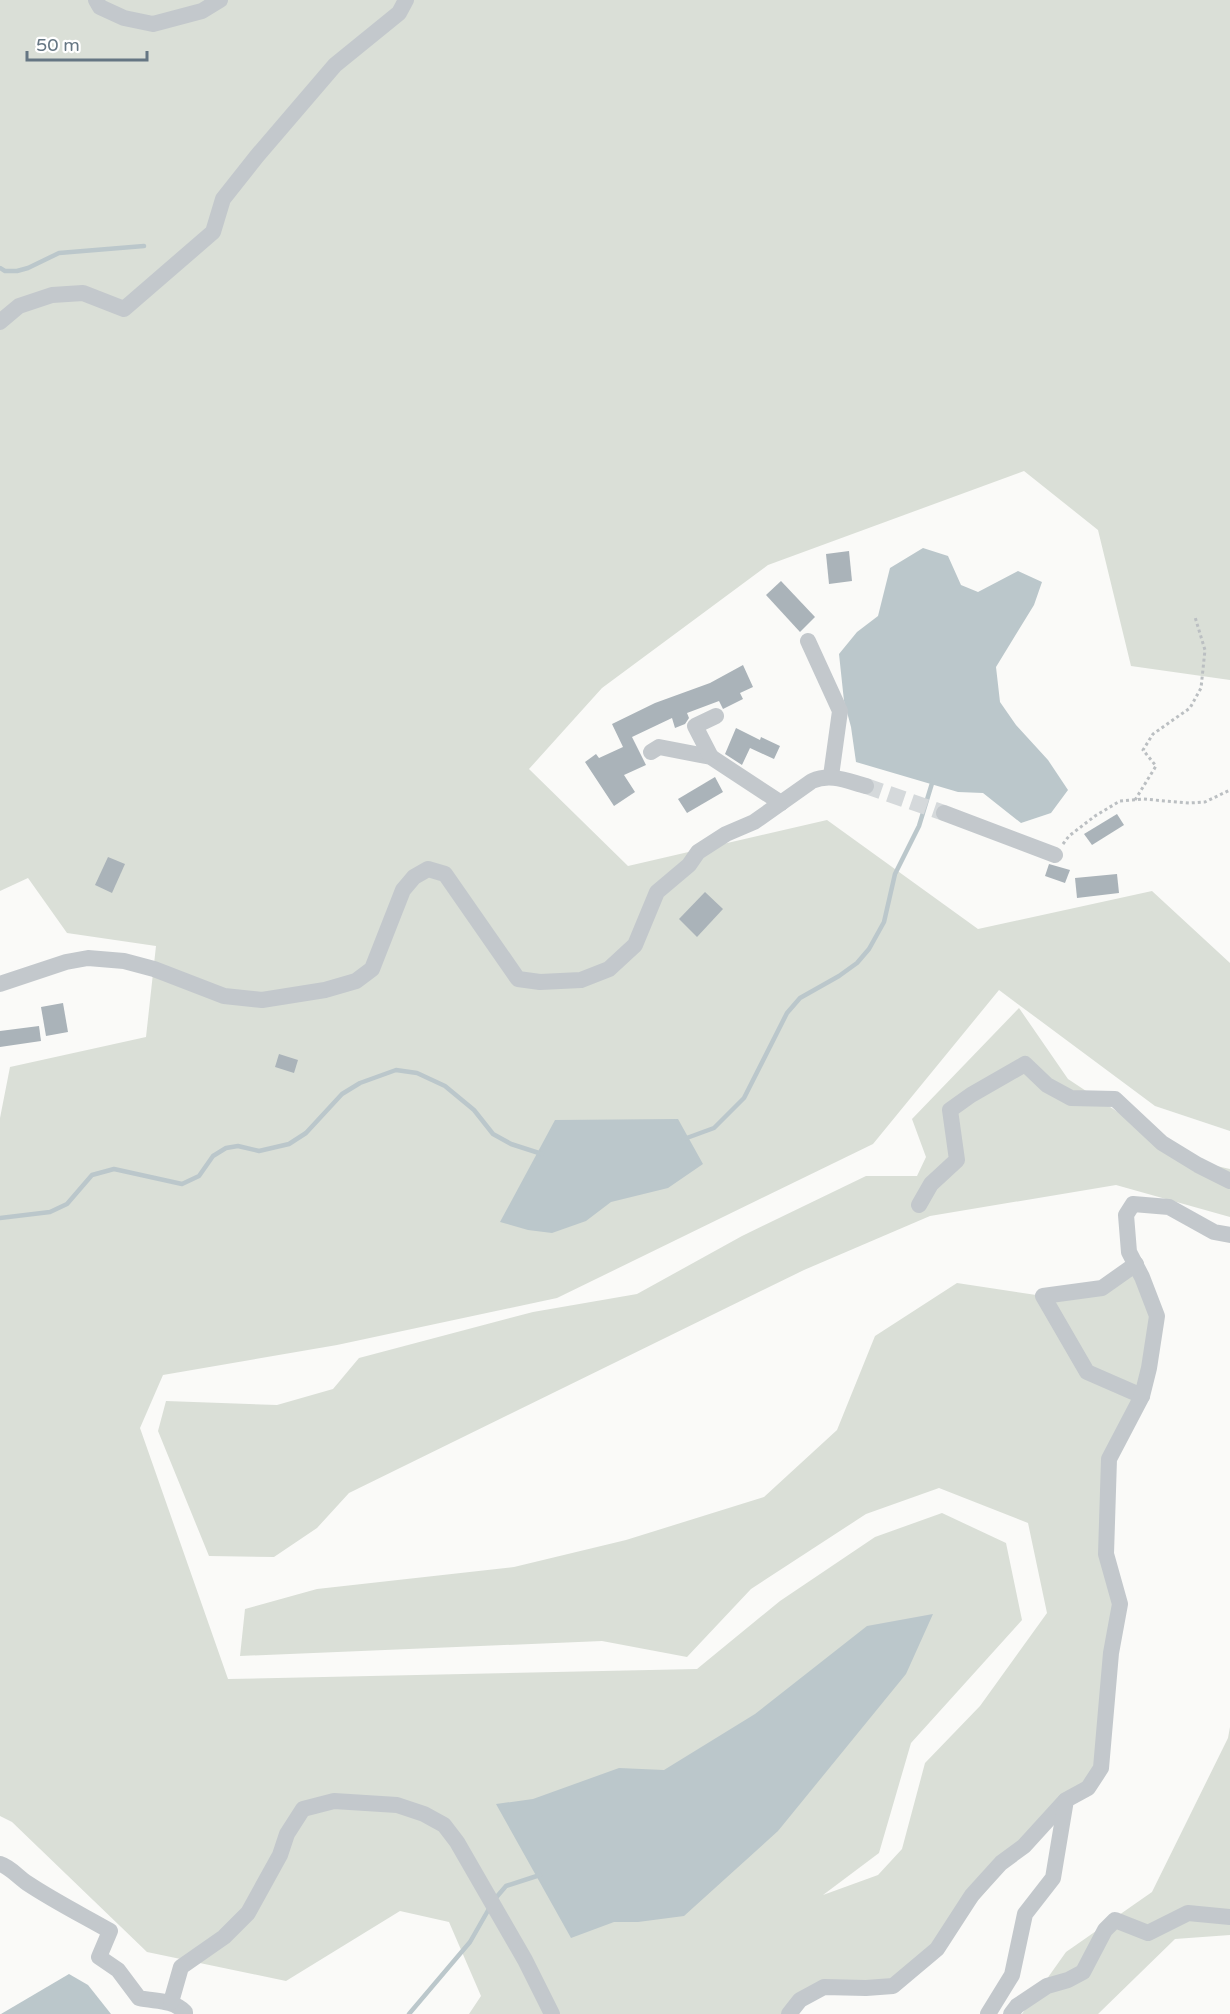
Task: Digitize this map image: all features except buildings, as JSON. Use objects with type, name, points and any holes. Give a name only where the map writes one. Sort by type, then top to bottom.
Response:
[{"type":"street","points":[[96,0],[100,7],[124,18],[153,24],[202,11],[220,0]]},
{"type":"street","points":[[0,322],[19,306],[52,295],[83,293],[124,309],[213,232],[223,200],[257,156],[335,65],[399,14],[406,0]]},
{"type":"street","points":[[808,641],[840,711],[831,777]]},
{"type":"street","points":[[711,757],[695,726],[716,716]]},
{"type":"street","points":[[651,752],[659,747],[711,757],[780,803]]},
{"type":"street","points":[[0,984],[66,962],[88,958],[124,961],[154,969],[224,996],[262,1000],[325,990],[356,981],[372,969],[403,890],[414,877],[428,869],[445,874],[518,980],[540,982],[580,980],[609,969],[635,945],[657,892],[689,865],[698,852],[726,834],[754,822],[812,781],[822,777],[831,777],[866,786]]},
{"type":"street","points":[[944,813],[1055,855]]},
{"type":"street","points":[[919,1205],[931,1184],[957,1160],[950,1110],[971,1095],[1025,1064],[1047,1085],[1071,1098],[1115,1099],[1162,1143],[1230,1181]]},
{"type":"street","points":[[789,2014],[800,2000],[824,1987],[893,1986],[937,1949],[972,1895],[1001,1863],[1024,1846],[1066,1800],[1088,1788],[1101,1768],[1111,1653],[1120,1604],[1106,1554],[1109,1459],[1143,1396],[1157,1316],[1129,1252],[1126,1215],[1134,1204],[1169,1207],[1214,1232],[1230,1235]]},
{"type":"street","points":[[1136,1264],[1102,1288],[1042,1296],[1087,1372],[1143,1396]]},
{"type":"street","points":[[988,2014],[1012,1975],[1026,1914],[1053,1878],[1066,1800]]},
{"type":"street","points":[[171,2002],[181,1966],[224,1937],[248,1913],[280,1855],[287,1833],[303,1809],[334,1802],[397,1806],[424,1814],[444,1825],[458,1842],[552,2014]]},
{"type":"street","points":[[0,1864],[59,1903],[110,1931],[99,1957],[118,1970],[139,1998],[171,2002],[185,2014]]},
{"type":"street","points":[[1011,2014],[1017,2006],[1047,1986],[1068,1980],[1083,1972],[1106,1930],[1115,1920],[1148,1933],[1188,1913],[1230,1917]]},
{"type":"path","points":[[1135,800],[1155,766],[1143,750],[1153,734],[1190,708],[1202,688],[1205,650],[1195,617]]},
{"type":"path","points":[[1055,855],[1069,836],[1120,801],[1205,802],[1230,790]]},
{"type":"shaded area","points":[[0,0],[1230,0],[1230,680],[1131,666],[1098,530],[1024,471],[768,565],[602,688],[529,769],[628,866],[827,820],[978,929],[1152,891],[1230,963],[1230,1131],[1155,1106],[999,990],[873,1144],[557,1298],[337,1345],[163,1375],[140,1428],[228,1679],[697,1669],[780,1601],[875,1537],[942,1513],[1006,1543],[1022,1620],[911,1743],[879,1853],[823,1895],[878,1875],[902,1849],[925,1763],[980,1706],[1047,1613],[1028,1523],[939,1488],[866,1514],[751,1589],[687,1657],[602,1641],[240,1656],[245,1609],[317,1589],[514,1567],[626,1540],[764,1497],[837,1430],[875,1336],[957,1283],[1043,1296],[1102,1288],[1136,1264],[1157,1316],[1149,1368],[1109,1459],[1106,1554],[1120,1604],[1101,1768],[1024,1846],[937,1949],[893,1986],[824,1987],[796,2014],[469,2014],[481,1996],[449,1922],[400,1911],[286,1981],[147,1952],[12,1822],[0,1816],[0,1118],[10,1067],[146,1037],[156,946],[67,933],[28,878],[0,891]]},
{"type":"shaded area","points":[[923,548],[948,556],[961,585],[978,592],[1018,571],[1042,582],[1034,605],[996,667],[1000,702],[1016,725],[1048,760],[1068,790],[1051,813],[1021,823],[983,793],[958,792],[856,762],[851,727],[844,701],[839,654],[857,632],[878,616],[890,568]]},
{"type":"shaded area","points":[[1019,1008],[1068,1079],[1190,1160],[1230,1169],[1230,1217],[1116,1185],[930,1216],[804,1270],[349,1493],[317,1528],[274,1557],[209,1556],[158,1431],[166,1401],[277,1405],[333,1389],[359,1358],[533,1312],[637,1294],[742,1236],[866,1176],[917,1176],[926,1157],[912,1119]]},
{"type":"shaded area","points":[[678,1119],[703,1164],[668,1188],[611,1202],[586,1221],[552,1233],[528,1230],[500,1222],[555,1120]]},
{"type":"shaded area","points":[[933,1614],[906,1674],[778,1831],[684,1916],[638,1922],[614,1922],[571,1938],[496,1804],[533,1799],[619,1768],[664,1770],[755,1714],[867,1626]]},
{"type":"shaded area","points":[[1230,1727],[1230,1935],[1175,1939],[1098,2014],[1022,2014],[1066,1952],[1152,1892],[1228,1738]]},
{"type":"shaded area","points":[[69,1974],[88,1985],[111,2014],[1,2014]]},
{"type":"waterway","points":[[0,268],[5,271],[17,271],[59,253],[144,246]]},
{"type":"waterway","points":[[684,1139],[714,1128],[744,1098],[787,1013],[800,998],[839,976],[857,963],[869,949],[884,922],[895,874],[919,826],[933,780]]},
{"type":"waterway","points":[[0,1218],[50,1212],[67,1204],[92,1175],[114,1169],[182,1184],[199,1176],[213,1156],[226,1148],[238,1146],[259,1151],[289,1144],[306,1133],[342,1094],[360,1083],[396,1070],[417,1073],[445,1086],[474,1110],[493,1134],[511,1144],[542,1154]]},
{"type":"waterway","points":[[494,1900],[506,1886],[540,1875]]},
{"type":"waterway","points":[[409,2014],[470,1942],[490,1907]]},
{"type":"tunnel","points":[[866,786],[944,813]]}]
